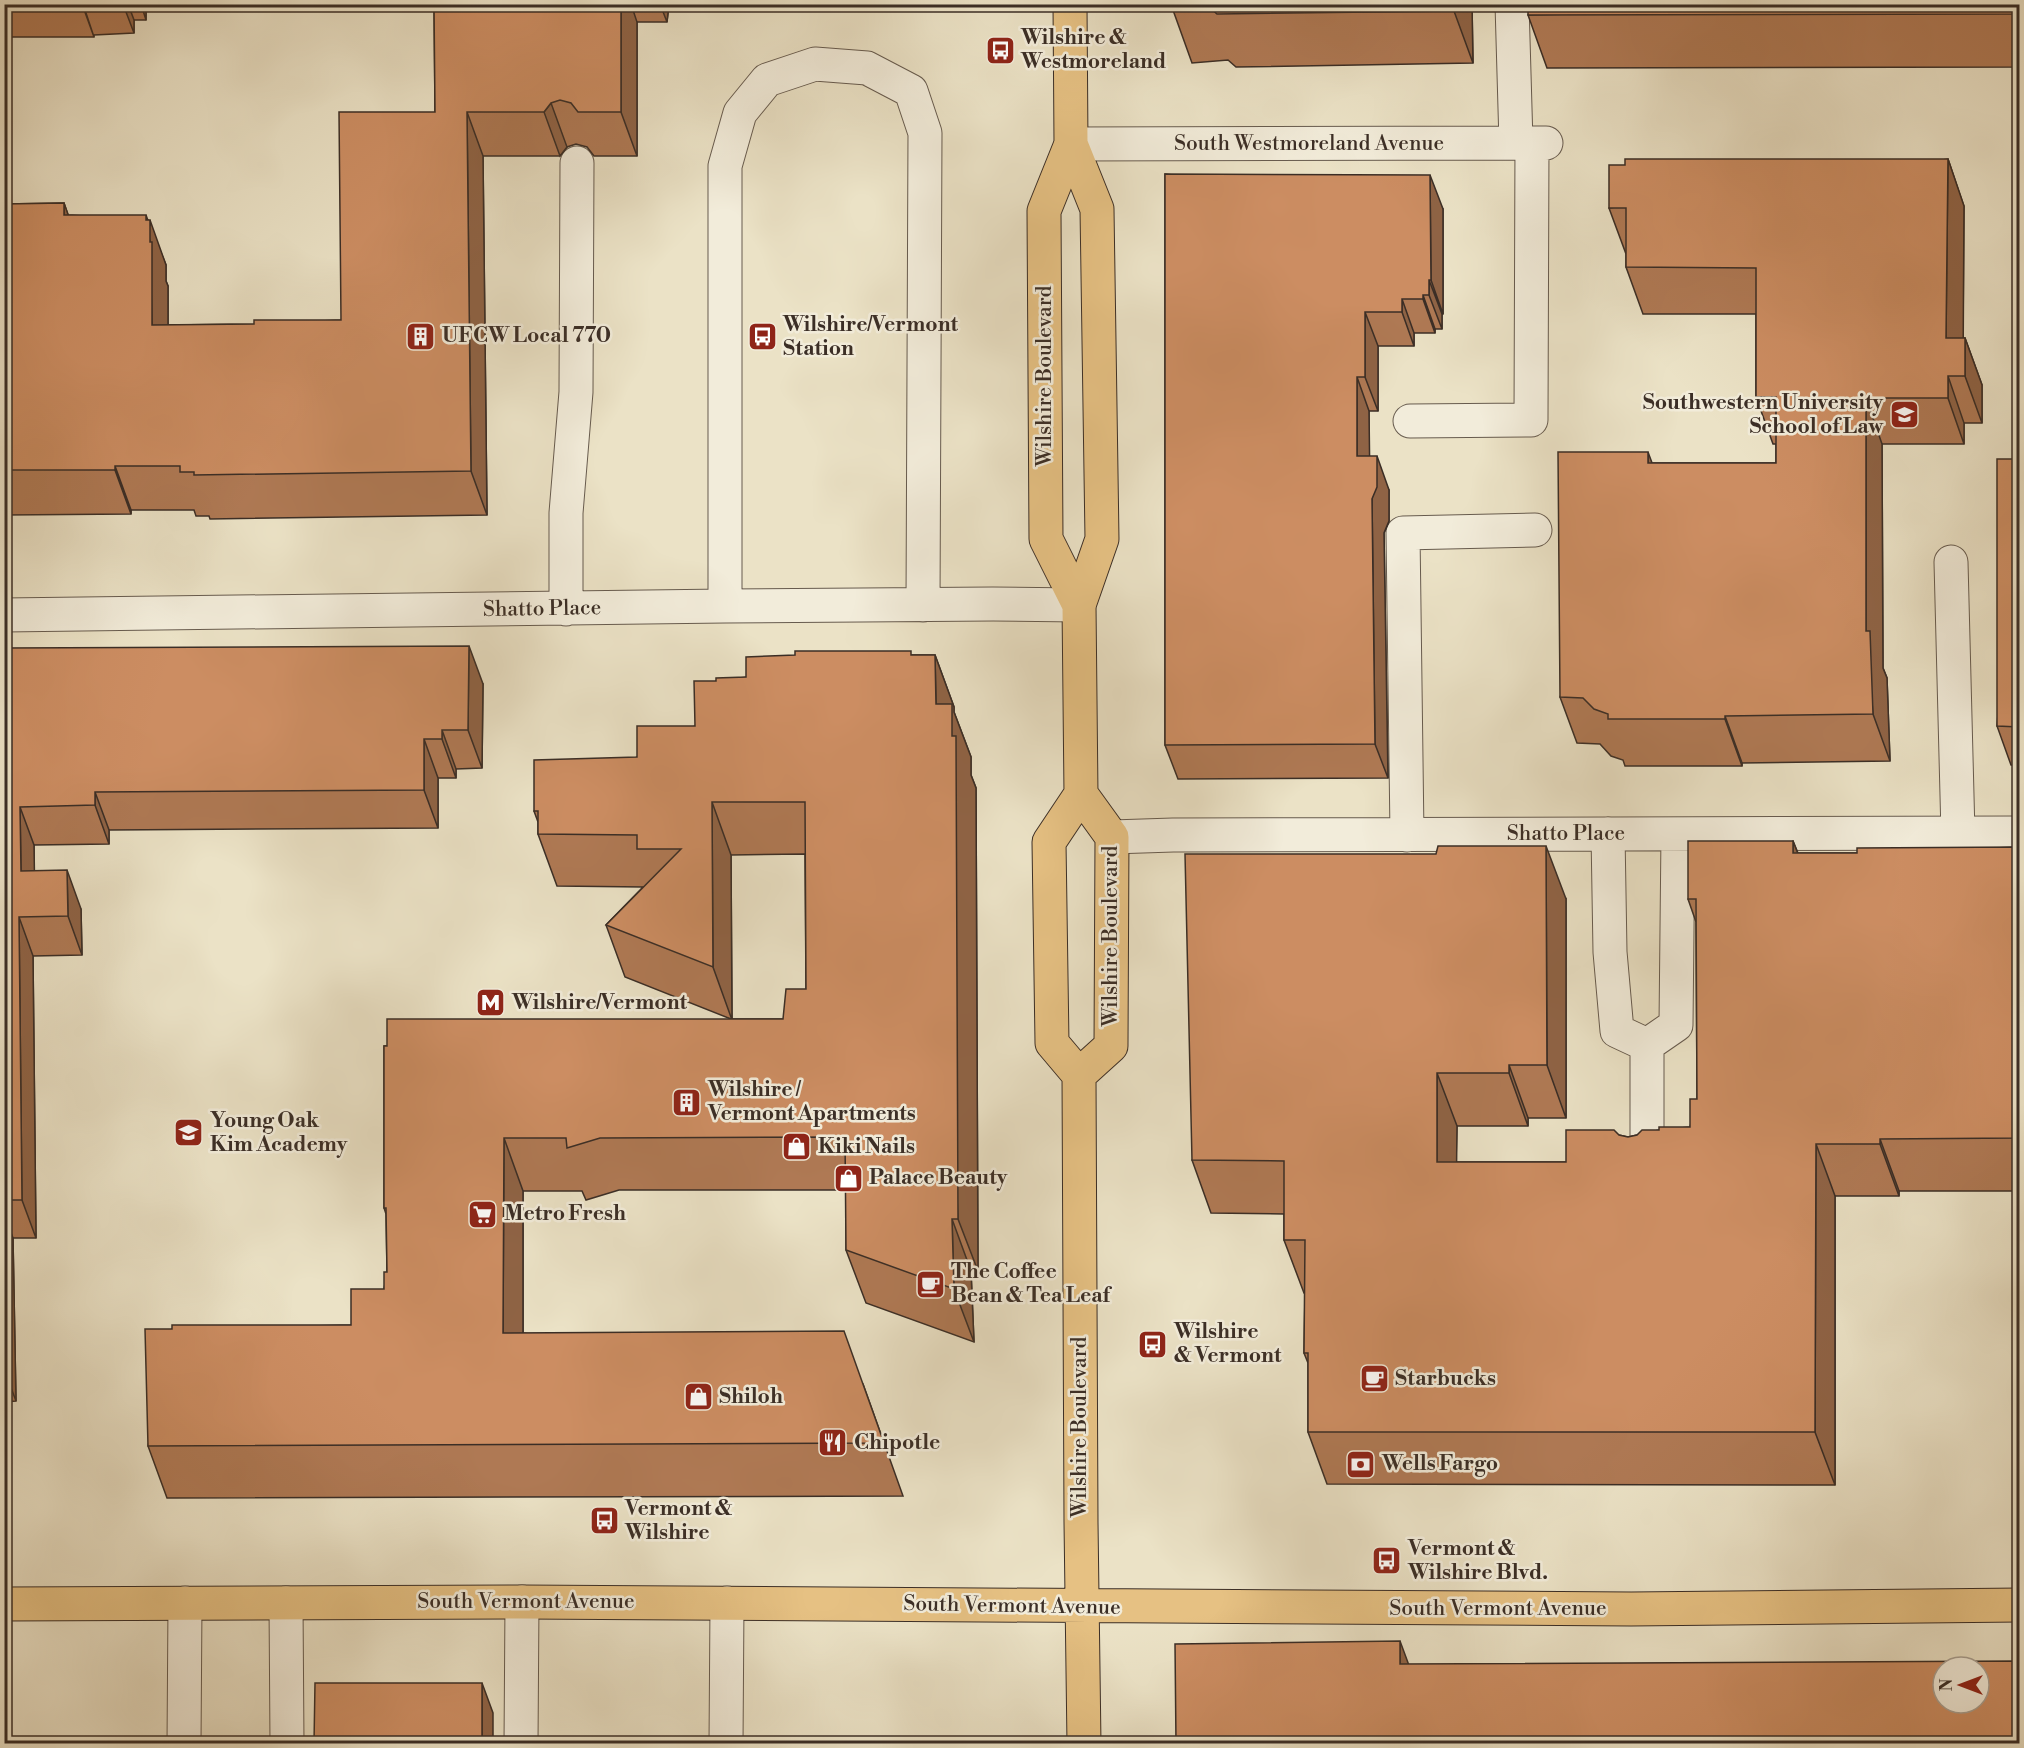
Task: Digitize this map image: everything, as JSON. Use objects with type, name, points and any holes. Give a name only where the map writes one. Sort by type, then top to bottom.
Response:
[{"type":"main road","name":"Wilshire Boulevard","points":[[1070,4],[1071,144],[1097,209],[1102,515],[1102,539],[1079,605],[1081,794],[1112,837],[1111,1046],[1079,1075],[1084,1743]]},
{"type":"main road","name":"Wilshire Boulevard","points":[[1071,144],[1044,212],[1046,539],[1079,605]]},
{"type":"main road","points":[[1079,1075],[1052,1043],[1049,842],[1081,794]]},
{"type":"main road","name":"South Vermont Avenue","points":[[4,1604],[522,1602],[1631,1609],[2019,1605]]},
{"type":"street","points":[[1410,421],[1531,420],[1531,143],[1512,4]]},
{"type":"street","points":[[725,606],[724,166],[740,113],[767,80],[815,64],[867,68],[911,91],[925,133],[923,605]]},
{"type":"street","name":"South Westmoreland Avenue","points":[[1071,144],[1531,143]]},
{"type":"street","points":[[566,609],[566,513],[576,392],[577,163]]},
{"type":"street","points":[[1407,835],[1403,533],[1535,530]]},
{"type":"street","points":[[1952,562],[1958,834]]},
{"type":"street","name":"Shatto Place","points":[[4,615],[725,606],[1079,605]]},
{"type":"street","name":"Shatto Place","points":[[1112,837],[2019,833]]},
{"type":"street","points":[[1608,834],[1610,952],[1617,1031],[1647,1045]]},
{"type":"street","points":[[1647,1045],[1676,1025],[1678,834]]},
{"type":"street","points":[[1647,1045],[1647,1171]]},
{"type":"street","points":[[521,1743],[522,1602]]},
{"type":"street","points":[[184,1743],[185,1603]]},
{"type":"street","points":[[726,1743],[727,1603]]},
{"type":"street","points":[[286,1604],[287,1743]]},
{"type":"building","points":[[434,4],[621,4],[621,112],[578,112],[571,103],[560,100],[551,103],[544,112],[467,112],[471,471],[194,475],[194,472],[180,472],[180,466],[115,466],[115,470],[4,470],[4,204],[64,203],[64,215],[146,215],[146,220],[150,220],[150,242],[152,242],[152,325],[254,324],[254,320],[341,320],[339,112],[435,112]]},
{"type":"building","points":[[1173,4],[1453,4],[1454,11],[1217,14],[1209,7],[1173,10]]},
{"type":"building","points":[[1528,4],[2019,4],[2019,14],[1528,15]]},
{"type":"building","points":[[1625,159],[1948,159],[1946,338],[1965,338],[1965,376],[1948,376],[1948,398],[1866,398],[1866,631],[1870,631],[1873,714],[1725,716],[1725,719],[1608,719],[1608,714],[1594,709],[1583,698],[1560,697],[1558,452],[1648,452],[1648,463],[1776,463],[1776,397],[1756,397],[1756,268],[1626,267],[1626,208],[1609,208],[1609,165],[1625,165]]},
{"type":"building","points":[[1165,174],[1430,175],[1431,280],[1429,280],[1429,295],[1423,295],[1423,299],[1402,299],[1402,312],[1365,312],[1365,377],[1357,377],[1357,456],[1377,456],[1377,487],[1372,499],[1375,744],[1165,745]]},
{"type":"building","points":[[1997,459],[2019,459],[2019,727],[1997,726]]},
{"type":"building","points":[[469,646],[468,730],[442,730],[442,739],[424,739],[424,790],[95,792],[95,805],[20,807],[21,871],[67,870],[68,916],[19,917],[22,1200],[4,1200],[4,648]]},
{"type":"building","name":"Wilshire / Vermont Apartments","points":[[795,651],[911,651],[911,655],[935,655],[936,704],[952,704],[952,736],[956,736],[958,1219],[952,1219],[954,1289],[846,1250],[845,1137],[600,1138],[567,1148],[566,1138],[504,1138],[503,1333],[844,1331],[884,1443],[148,1446],[145,1329],[172,1329],[172,1325],[351,1325],[351,1289],[384,1289],[384,1272],[387,1272],[386,1208],[384,1208],[384,1046],[387,1046],[387,1019],[783,1019],[786,989],[806,989],[805,802],[712,802],[713,967],[606,925],[681,849],[637,849],[637,835],[538,834],[538,811],[534,811],[534,760],[637,757],[637,726],[695,726],[694,681],[746,677],[746,657],[795,655]]},
{"type":"building","points":[[1688,841],[1793,841],[1793,853],[1857,853],[1857,848],[2019,847],[2019,1138],[1880,1139],[1880,1144],[1816,1144],[1815,1432],[1308,1432],[1308,1353],[1304,1353],[1305,1240],[1284,1240],[1284,1161],[1192,1160],[1185,854],[1436,854],[1438,846],[1546,846],[1547,1065],[1509,1065],[1509,1073],[1437,1073],[1437,1162],[1566,1162],[1566,1130],[1614,1130],[1619,1135],[1628,1137],[1637,1135],[1642,1130],[1659,1130],[1659,1127],[1690,1127],[1690,1099],[1697,1099],[1696,899],[1688,899]]},
{"type":"building","points":[[1400,1641],[1400,1664],[1931,1661],[1931,1715],[1991,1715],[1991,1661],[2019,1661],[2019,1743],[1176,1743],[1175,1644]]},
{"type":"building","points":[[315,1683],[482,1683],[482,1743],[314,1743]]},
{"type":"place","name":"Wilshire & Westmoreland","points":[[1000,50]]},
{"type":"place","name":"UFCW Local 770","points":[[421,336]]},
{"type":"place","name":"Wilshire/Vermont Station","points":[[762,337]]},
{"type":"place","name":"Southwestern University School of Law","points":[[1904,415]]},
{"type":"place","name":"Wilshire/Vermont","points":[[491,1003]]},
{"type":"place","name":"Wilshire / Vermont Apartments","points":[[687,1102]]},
{"type":"place","name":"Young Oak Kim Academy","points":[[189,1133]]},
{"type":"place","name":"Kiki Nails","points":[[797,1147]]},
{"type":"place","name":"Palace Beauty","points":[[848,1178]]},
{"type":"place","name":"Metro Fresh","points":[[483,1214]]},
{"type":"place","name":"The Coffee Bean & Tea Leaf","points":[[930,1284]]},
{"type":"place","name":"Wilshire & Vermont","points":[[1153,1344]]},
{"type":"place","name":"Starbucks","points":[[1374,1379]]},
{"type":"place","name":"Shiloh","points":[[698,1397]]},
{"type":"place","name":"Chipotle","points":[[833,1443]]},
{"type":"place","name":"Wells Fargo","points":[[1361,1464]]},
{"type":"place","name":"Vermont & Wilshire","points":[[604,1521]]},
{"type":"place","name":"Vermont & Wilshire Blvd.","points":[[1387,1561]]}]
